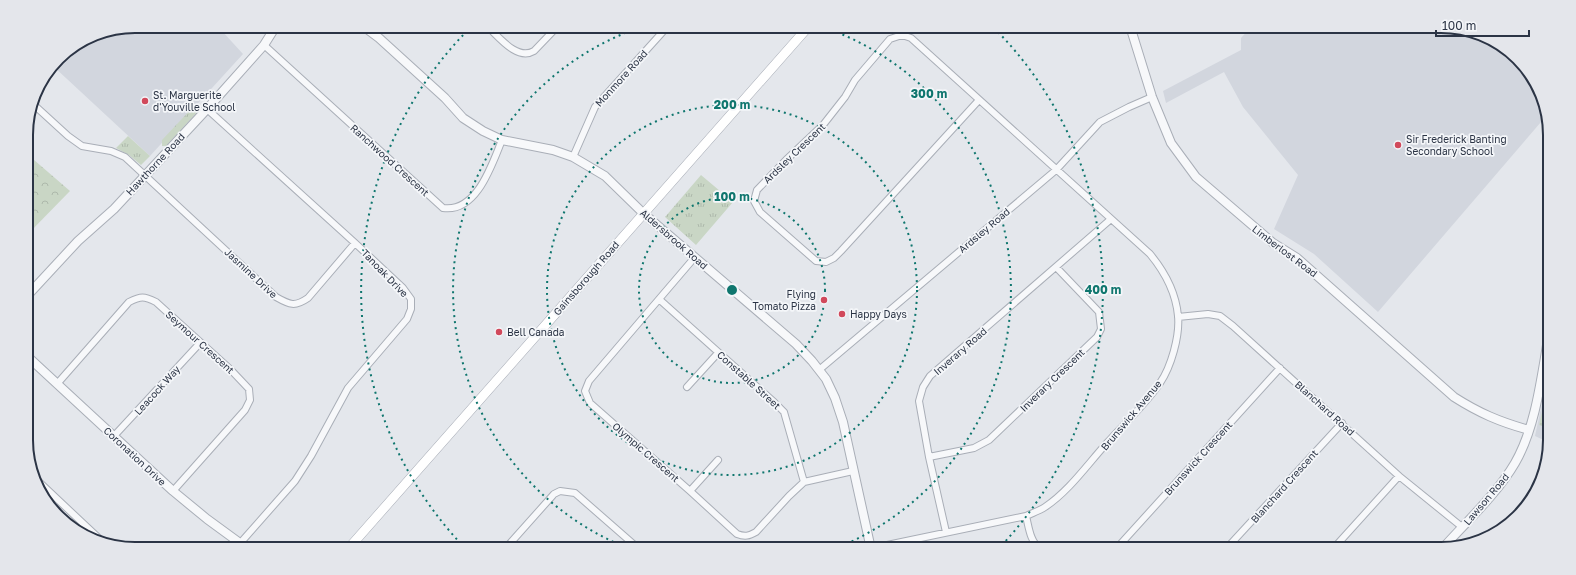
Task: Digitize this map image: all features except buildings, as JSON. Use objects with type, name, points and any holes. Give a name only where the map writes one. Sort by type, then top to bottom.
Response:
[{"type":"main road","name":"Gainsborough Road","points":[[354,542],[803,33]]},
{"type":"street","name":"Hawthorne Road","points":[[33,290],[78,241],[114,209],[146,175],[264,45],[272,33]]},
{"type":"street","name":"Aldersbrook Road","points":[[372,33],[464,118],[483,130],[502,140],[553,150],[573,157],[605,176],[643,213],[796,344],[826,379],[835,398],[843,422],[868,542]]},
{"type":"street","points":[[495,33],[515,51],[522,54],[531,53],[534,51],[551,33]]},
{"type":"street","name":"Monmore Road","points":[[573,157],[595,107],[662,33]]},
{"type":"street","name":"Limberlost Road","points":[[1132,33],[1152,98],[1171,143],[1196,177],[1273,244],[1297,258],[1454,397],[1471,408],[1501,422],[1529,430]]},
{"type":"street","name":"Ardsley Crescent","points":[[979,100],[841,251],[834,258],[826,262],[816,261],[806,254],[760,212],[754,201],[757,190],[823,125],[846,96],[855,80],[890,39],[902,35],[910,38],[979,100],[1056,170]]},
{"type":"street","name":"Ranchwood Crescent","points":[[264,45],[443,208],[454,209],[474,196],[485,181],[502,140]]},
{"type":"street","name":"Ardsley Road","points":[[819,370],[1056,170],[1100,122],[1129,107],[1152,98]]},
{"type":"street","name":"Jasmine Drive","points":[[36,107],[68,136],[82,146],[111,151],[126,157],[276,297],[286,303],[299,304],[308,298],[355,242]]},
{"type":"street","name":"Tanoak Drive","points":[[207,109],[355,242],[403,288],[411,299],[411,309],[407,319],[348,388],[311,456],[295,481],[240,542]]},
{"type":"street","name":"Brunswick Avenue","points":[[901,542],[1026,516],[1044,507],[1063,492],[1132,416],[1160,382],[1171,363],[1178,317],[1174,297],[1160,266],[1150,254],[1056,170]]},
{"type":"street","name":"Inverary Road","points":[[946,532],[929,457],[919,401],[923,387],[930,376],[1111,219]]},
{"type":"street","name":"Olympic Crescent","points":[[695,257],[660,300],[589,381],[585,391],[590,403],[737,534],[743,536],[756,532],[804,482]]},
{"type":"street","name":"Inverary Crescent","points":[[929,457],[974,448],[989,440],[1097,337],[1101,320],[1099,312],[1056,267]]},
{"type":"street","name":"Seymour Crescent","points":[[57,384],[129,302],[138,298],[146,297],[156,302],[239,377],[249,390],[250,400],[245,410],[173,491]]},
{"type":"street","name":"Constable Street","points":[[660,300],[784,412],[804,482]]},
{"type":"street","name":"Blanchard Road","points":[[1178,317],[1208,314],[1220,316],[1342,423],[1399,476],[1462,527]]},
{"type":"street","name":"Leacock Way","points":[[114,436],[200,343]]},
{"type":"street","points":[[687,387],[718,353]]},
{"type":"street","name":"Coronation Drive","points":[[33,361],[173,491],[207,519],[240,542]]},
{"type":"street","name":"Lawson Road","points":[[1448,542],[1502,482],[1515,462],[1529,430],[1543,363]]},
{"type":"street","name":"Brunswick Crescent","points":[[1122,542],[1280,368]]},
{"type":"street","name":"Blanchard Crescent","points":[[1232,542],[1342,423]]},
{"type":"street","points":[[690,491],[718,460]]},
{"type":"street","points":[[804,482],[853,471]]},
{"type":"street","points":[[1339,542],[1399,476]]},
{"type":"street","points":[[44,486],[96,534]]},
{"type":"street","points":[[511,542],[554,494],[560,491],[575,493],[631,542]]},
{"type":"street","points":[[1026,516],[1031,538],[1034,542]]},
{"type":"shaded area","name":"St. Marguerite d'Youville School","points":[[135,33],[224,33],[243,54],[150,156],[57,70],[78,50],[102,38],[115,35]]},
{"type":"shaded area","name":"Sir Frederick Banting Secondary School","points":[[1246,33],[1441,33],[1468,36],[1486,43],[1498,50],[1518,68],[1533,90],[1540,108],[1542,121],[1378,312],[1314,254],[1274,229],[1298,175],[1243,107],[1224,72],[1166,103],[1163,91],[1241,50],[1241,38]]},
{"type":"shaded area","points":[[1543,399],[1543,440],[1535,436]]},
{"type":"green space","points":[[194,106],[198,106],[200,109],[166,146],[162,146],[162,140]]},
{"type":"green space","points":[[128,136],[150,156],[141,165],[129,155],[116,148]]},
{"type":"green space","points":[[33,159],[70,191],[33,229]]},
{"type":"green space","points":[[701,175],[733,202],[696,245],[665,217]]},
{"type":"green space","points":[[1543,408],[1543,426],[1539,425]]},
{"type":"place","name":"St. Marguerite d'Youville School","points":[[145,101]]},
{"type":"place","name":"Sir Frederick Banting Secondary School","points":[[1398,145]]},
{"type":"place","name":"Flying Tomato Pizza","points":[[824,300]]},
{"type":"place","name":"Happy Days","points":[[842,314]]},
{"type":"place","name":"Bell Canada","points":[[499,332]]}]
